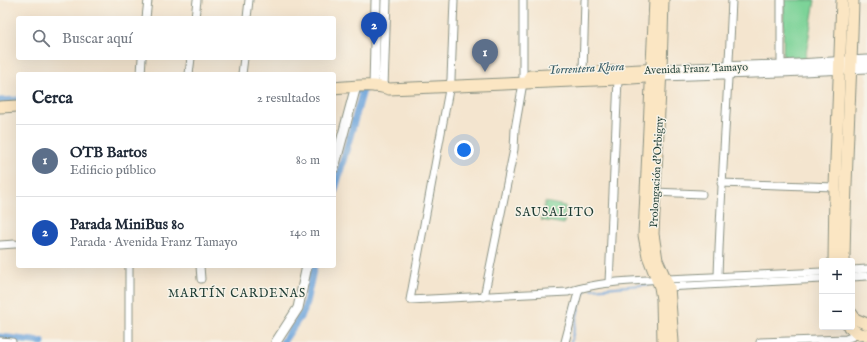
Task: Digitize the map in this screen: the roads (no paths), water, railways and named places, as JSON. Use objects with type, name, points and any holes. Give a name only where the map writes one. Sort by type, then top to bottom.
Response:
[{"type":"main road","name":"Prolongación d'Orbigny","points":[[655,0],[657,73],[653,234],[673,342]]},
{"type":"main road","name":"Prolongación d'Orbigny","points":[[663,0],[644,235],[648,256],[663,283],[663,342]]},
{"type":"main road","points":[[842,0],[846,64],[844,258]]},
{"type":"main road","points":[[834,258],[835,187],[853,0]]},
{"type":"main road","name":"Avenida Franz Tamayo","points":[[523,80],[584,72],[657,73]]},
{"type":"main road","name":"Avenida Franz Tamayo","points":[[336,88],[356,86],[378,87],[388,84],[450,82],[618,79],[657,73]]},
{"type":"main road","points":[[0,107],[16,106]]},
{"type":"main road","points":[[855,319],[867,324]]},
{"type":"street","points":[[146,16],[148,0]]},
{"type":"street","points":[[195,16],[197,0]]},
{"type":"street","points":[[247,16],[249,0]]},
{"type":"street","points":[[376,0],[378,87]]},
{"type":"street","points":[[378,87],[386,0]]},
{"type":"street","points":[[454,0],[450,82],[410,300],[568,292],[609,283],[819,280]]},
{"type":"street","points":[[484,297],[514,149],[515,128],[523,80],[523,0]]},
{"type":"street","points":[[584,72],[585,0]]},
{"type":"street","points":[[718,276],[721,183],[729,70],[732,0]]},
{"type":"street","points":[[780,68],[781,0]]},
{"type":"street","points":[[141,72],[142,60]]},
{"type":"street","points":[[189,72],[191,60]]},
{"type":"street","points":[[242,72],[244,60]]},
{"type":"street","name":"Avenida Franz Tamayo","points":[[657,73],[846,64],[867,60]]},
{"type":"street","name":"Avenida Franz Tamayo","points":[[846,64],[867,68]]},
{"type":"street","points":[[609,283],[618,79]]},
{"type":"street","points":[[336,161],[356,86]]},
{"type":"street","points":[[721,183],[835,187]]},
{"type":"street","points":[[654,192],[702,194]]},
{"type":"street","points":[[0,245],[15,244]]},
{"type":"street","points":[[129,268],[129,342]]},
{"type":"street","points":[[200,268],[201,279]]},
{"type":"street","points":[[276,342],[298,308],[307,268]]},
{"type":"street","points":[[855,270],[867,269]]},
{"type":"street","points":[[663,283],[718,276],[819,272]]},
{"type":"street","points":[[855,277],[867,276]]},
{"type":"street","points":[[565,342],[579,289]]},
{"type":"street","points":[[760,342],[846,339],[863,334]]},
{"type":"street","points":[[0,341],[12,342]]},
{"type":"waterway","points":[[336,186],[363,90],[355,91]]},
{"type":"waterway","points":[[0,101],[16,100]]},
{"type":"waterway","points":[[283,342],[304,311],[314,268]]},
{"type":"waterway","points":[[672,283],[799,276]]},
{"type":"waterway","points":[[591,289],[654,284]]},
{"type":"waterway","points":[[571,342],[582,295],[586,290]]},
{"type":"waterway","points":[[0,337],[42,342]]},
{"type":"place","name":"Parada MiniBus 80","points":[[374,45]]},
{"type":"place","name":"OTB Bartos","points":[[485,72]]},
{"type":"district","name":"SAUSALITO","points":[[555,212]]},
{"type":"district","name":"MARTÍN CARDENAS","points":[[237,293]]},
{"type":"water label","name":"Torrentera Khora","points":[[586,68]]}]
